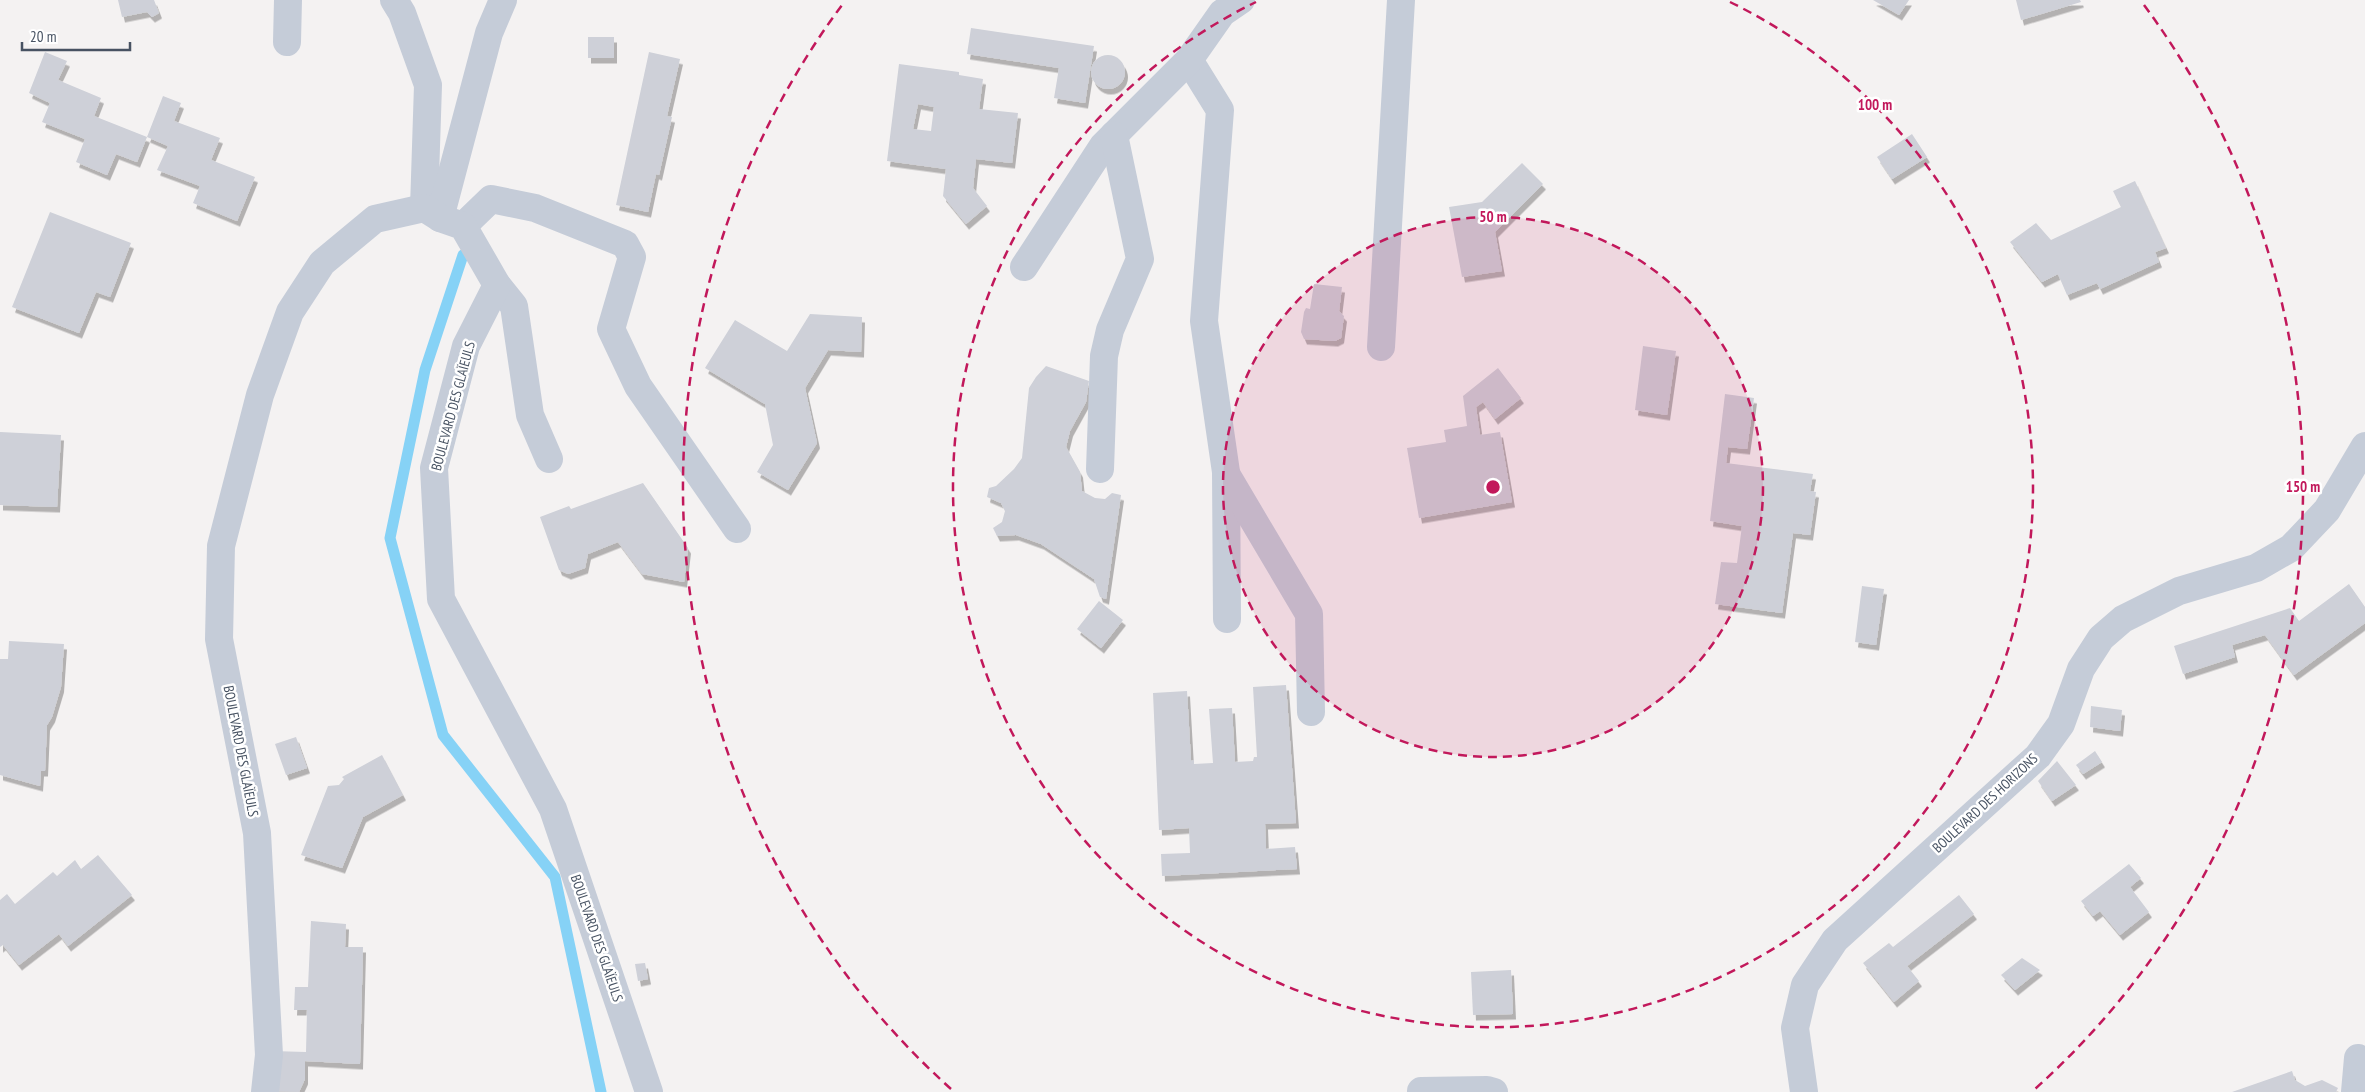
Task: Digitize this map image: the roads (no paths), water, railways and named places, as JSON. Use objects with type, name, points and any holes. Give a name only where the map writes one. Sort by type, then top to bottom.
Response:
[{"type":"street","points":[[287,42],[288,0]]},
{"type":"street","points":[[394,0],[402,13],[428,85],[442,217],[514,306],[530,415],[549,459]]},
{"type":"street","points":[[442,217],[489,33],[503,0]]},
{"type":"street","points":[[1024,267],[1103,146],[1189,60],[1222,13],[1241,0]]},
{"type":"street","points":[[1381,346],[1401,0]]},
{"type":"street","points":[[1189,60],[1220,110],[1204,321],[1226,472],[1227,619]]},
{"type":"street","points":[[1100,469],[1104,356],[1110,330],[1140,259],[1114,135]]},
{"type":"street","points":[[442,217],[491,199],[535,208],[625,244],[632,257],[611,329],[638,386],[737,529]]},
{"type":"street","name":"BOULEVARD DES GLAÏEULS","points":[[265,1092],[269,1055],[257,833],[219,638],[221,546],[260,395],[290,312],[322,263],[375,219],[442,217]]},
{"type":"street","name":"BOULEVARD DES GLAÏEULS","points":[[497,285],[466,346],[434,468],[441,599],[553,809],[649,1092]]},
{"type":"street","name":"BOULEVARD DES HORIZONS","points":[[1804,1092],[1795,1028],[1805,985],[1835,940],[2038,756],[2061,724],[2081,669],[2101,638],[2123,619],[2179,591],[2256,568],[2291,548],[2327,510],[2365,446]]},
{"type":"street","points":[[1226,472],[1309,614],[1311,712]]},
{"type":"street","points":[[2355,1092],[2358,1058]]},
{"type":"street","points":[[1421,1091],[1487,1090],[1494,1092]]},
{"type":"waterway","points":[[463,255],[425,370],[390,538],[443,735],[555,877],[601,1092]]}]
